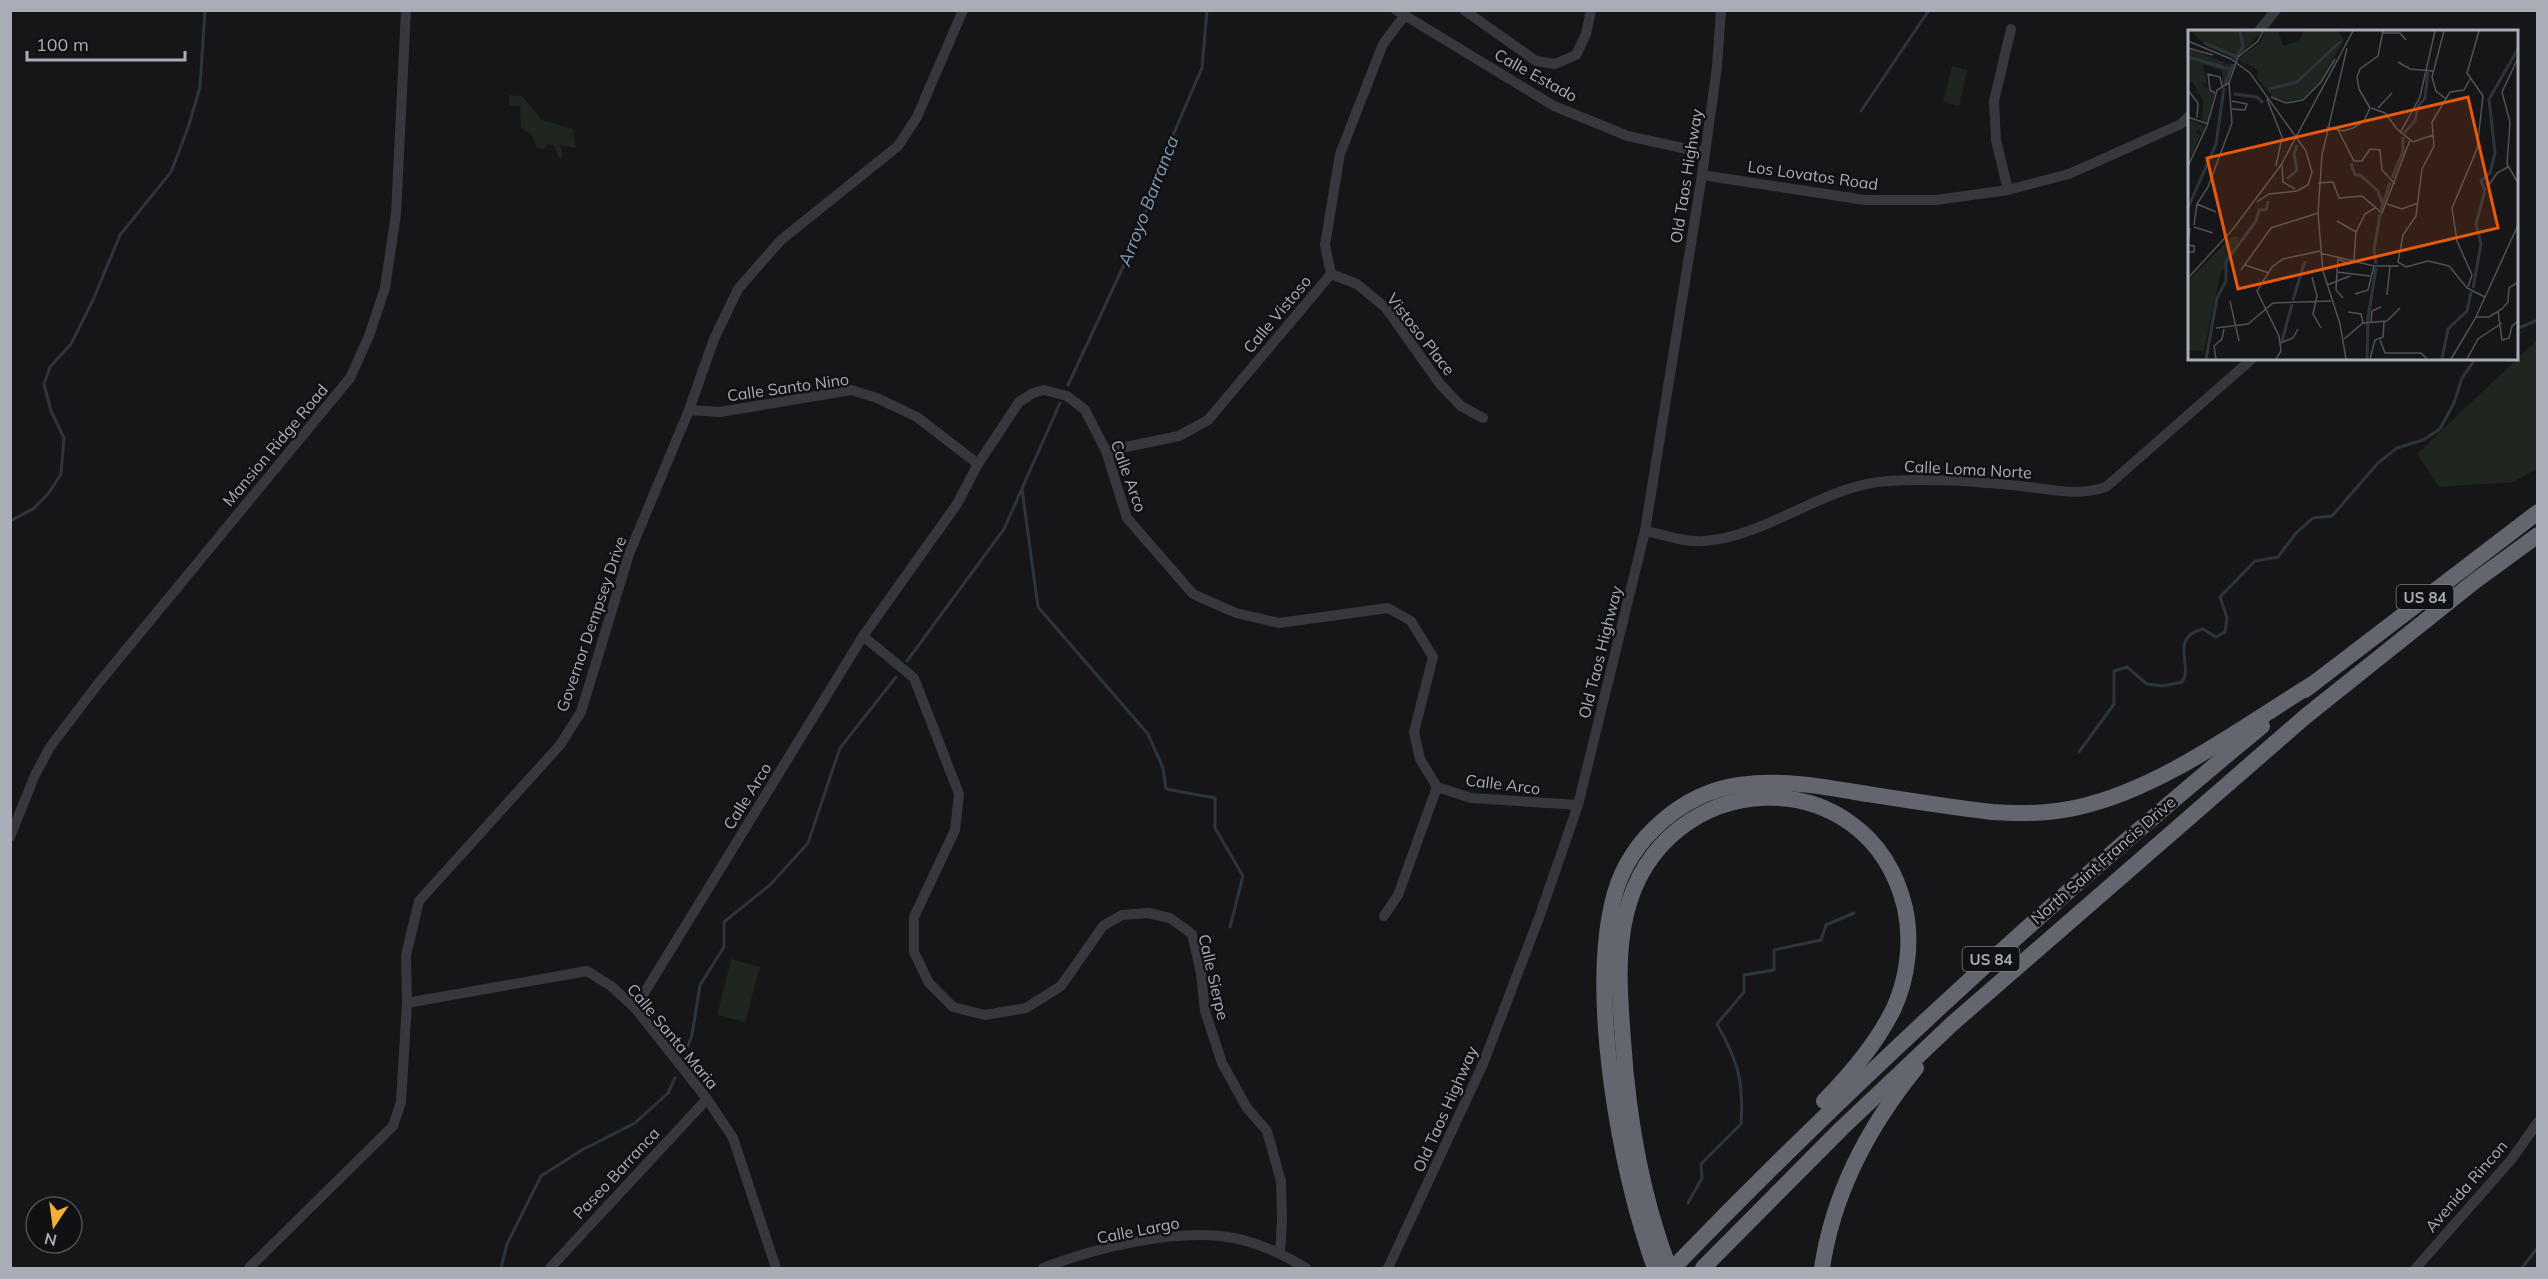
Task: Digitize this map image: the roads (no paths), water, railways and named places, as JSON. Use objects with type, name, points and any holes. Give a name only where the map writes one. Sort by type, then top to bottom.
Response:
[{"type":"highway","name":"North Saint Francis Drive","points":[[1671,1269],[1892,1050],[2038,916],[2314,683],[2538,512]]},
{"type":"highway","name":"North Saint Francis Drive","points":[[1703,1269],[1842,1128],[1953,1023],[2306,716],[2475,581],[2538,536]]},
{"type":"highway","points":[[1655,1269],[1632,1190],[1619,1127],[1611,1072],[1605,973],[1609,920],[1616,890],[1630,859],[1658,825],[1693,800],[1712,792],[1738,785],[1764,783],[1789,783],[1832,788],[2017,814],[2078,808],[2109,798],[2168,772],[2314,683]]},
{"type":"highway","points":[[1671,1269],[1647,1198],[1624,1068],[1620,963],[1626,914],[1642,871],[1662,843],[1696,816],[1717,806],[1738,800],[1765,798],[1782,798],[1820,808],[1856,829],[1872,844],[1885,861],[1902,895],[1909,939],[1901,990],[1885,1024],[1860,1060],[1812,1113],[1775,1164]]},
{"type":"highway","points":[[1822,1269],[1826,1245],[1838,1206],[1848,1176],[1863,1146],[1882,1113],[1953,1023]]},
{"type":"street","name":"Mansion Ridge Road","points":[[10,837],[35,775],[50,747],[97,685],[350,378],[369,336],[385,288],[396,213],[406,10]]},
{"type":"street","name":"Governor Dempsey Drive","points":[[249,1269],[393,1125],[401,1102],[407,1003],[406,955],[418,901],[560,745],[581,712],[629,554],[688,410],[714,339],[738,289],[781,240],[898,146],[917,117],[963,10]]},
{"type":"street","points":[[1464,10],[1536,61],[1555,64],[1576,55],[1586,34],[1591,10]]},
{"type":"street","name":"Old Taos Highway","points":[[1388,1269],[1483,1064],[1540,915],[1578,805],[1645,531],[1702,175],[1717,67],[1721,10]]},
{"type":"street","points":[[2260,30],[2276,10]]},
{"type":"street","name":"Calle Estado","points":[[1401,13],[1554,106],[1628,136],[1705,153]]},
{"type":"street","name":"Calle Vistoso","points":[[1106,451],[1179,436],[1208,420],[1331,274],[1325,245],[1340,154],[1383,44],[1401,13]]},
{"type":"street","points":[[2008,190],[1996,140],[1994,101],[2011,29]]},
{"type":"street","name":"Los Lovatos Road","points":[[1702,175],[1865,200],[1936,200],[2008,190],[2069,174],[2181,124],[2188,117]]},
{"type":"street","name":"Vistoso Place","points":[[1331,274],[1357,284],[1386,308],[1440,384],[1461,406],[1483,418]]},
{"type":"street","name":"Calle Loma Norte","points":[[1645,531],[1701,542],[1734,537],[1858,486],[1888,481],[1984,483],[2071,493],[2089,492],[2106,487],[2251,360]]},
{"type":"street","name":"Calle Santo Nino","points":[[688,410],[720,412],[851,390],[877,398],[916,417],[978,464]]},
{"type":"street","name":"Calle Arco","points":[[634,1008],[863,636],[957,504],[978,464],[1019,402],[1033,393],[1044,390],[1067,396],[1085,410],[1106,451],[1127,518],[1193,594],[1236,614],[1279,623],[1388,608],[1411,621],[1433,657],[1414,732],[1420,759],[1437,787],[1471,798],[1578,805]]},
{"type":"street","name":"Calle Sierpe","points":[[863,636],[914,678],[959,794],[955,830],[914,917],[914,952],[929,983],[953,1007],[985,1014],[1026,1008],[1061,986],[1103,926],[1122,915],[1148,913],[1170,918],[1192,934],[1201,973],[1205,1011],[1222,1063],[1247,1108],[1267,1131],[1281,1181],[1280,1253]]},
{"type":"street","points":[[1384,916],[1398,895],[1437,787]]},
{"type":"street","name":"Calle Santa Maria","points":[[407,1003],[587,971],[611,986],[634,1008],[707,1099],[733,1138],[776,1269]]},
{"type":"street","name":"Paseo Barranca","points":[[550,1269],[576,1238],[707,1099]]},
{"type":"street","name":"Avenida Rincon","points":[[2416,1269],[2511,1160],[2538,1122]]},
{"type":"street","name":"Calle Largo","points":[[1043,1269],[1101,1251],[1186,1235],[1233,1238],[1280,1253],[1306,1269]]},
{"type":"waterway","points":[[10,521],[33,509],[48,494],[61,474],[64,438],[51,411],[44,384],[50,367],[71,344],[93,300],[120,235],[171,172],[188,128],[200,87],[205,10]]},
{"type":"waterway","name":"Arroyo Barranca","points":[[1068,385],[1137,237],[1167,149],[1202,68],[1207,10]]},
{"type":"waterway","points":[[1861,111],[1929,10]]},
{"type":"waterway","points":[[2518,328],[2538,320]]},
{"type":"waterway","points":[[2079,752],[2114,704],[2114,671],[2127,667],[2147,684],[2163,686],[2182,682],[2185,675],[2184,646],[2187,639],[2193,633],[2203,629],[2216,637],[2225,632],[2227,618],[2220,597],[2255,561],[2278,557],[2296,533],[2313,518],[2332,516],[2378,463],[2397,448],[2423,440],[2440,429],[2454,403],[2462,378],[2475,360]]},
{"type":"waterway","name":"Arroyo Barranca","points":[[907,661],[1004,529],[1060,403]]},
{"type":"waterway","points":[[1022,489],[1038,607],[1148,734],[1163,768],[1166,789],[1215,798],[1215,828],[1243,876],[1230,927]]},
{"type":"waterway","name":"Arroyo Barranca","points":[[686,1051],[692,1035],[700,985],[724,947],[724,922],[770,885],[808,843],[840,748],[896,677]]},
{"type":"waterway","points":[[1688,1203],[1702,1178],[1701,1164],[1741,1124],[1738,1072],[1730,1049],[1717,1024],[1744,992],[1744,975],[1774,970],[1774,950],[1821,940],[1826,925],[1854,913]]},
{"type":"waterway","name":"Arroyo Barranca","points":[[501,1268],[507,1244],[541,1176],[582,1150],[635,1123],[668,1093],[675,1078]]},
{"type":"waterway","points":[[2522,1268],[2538,1247]]}]
